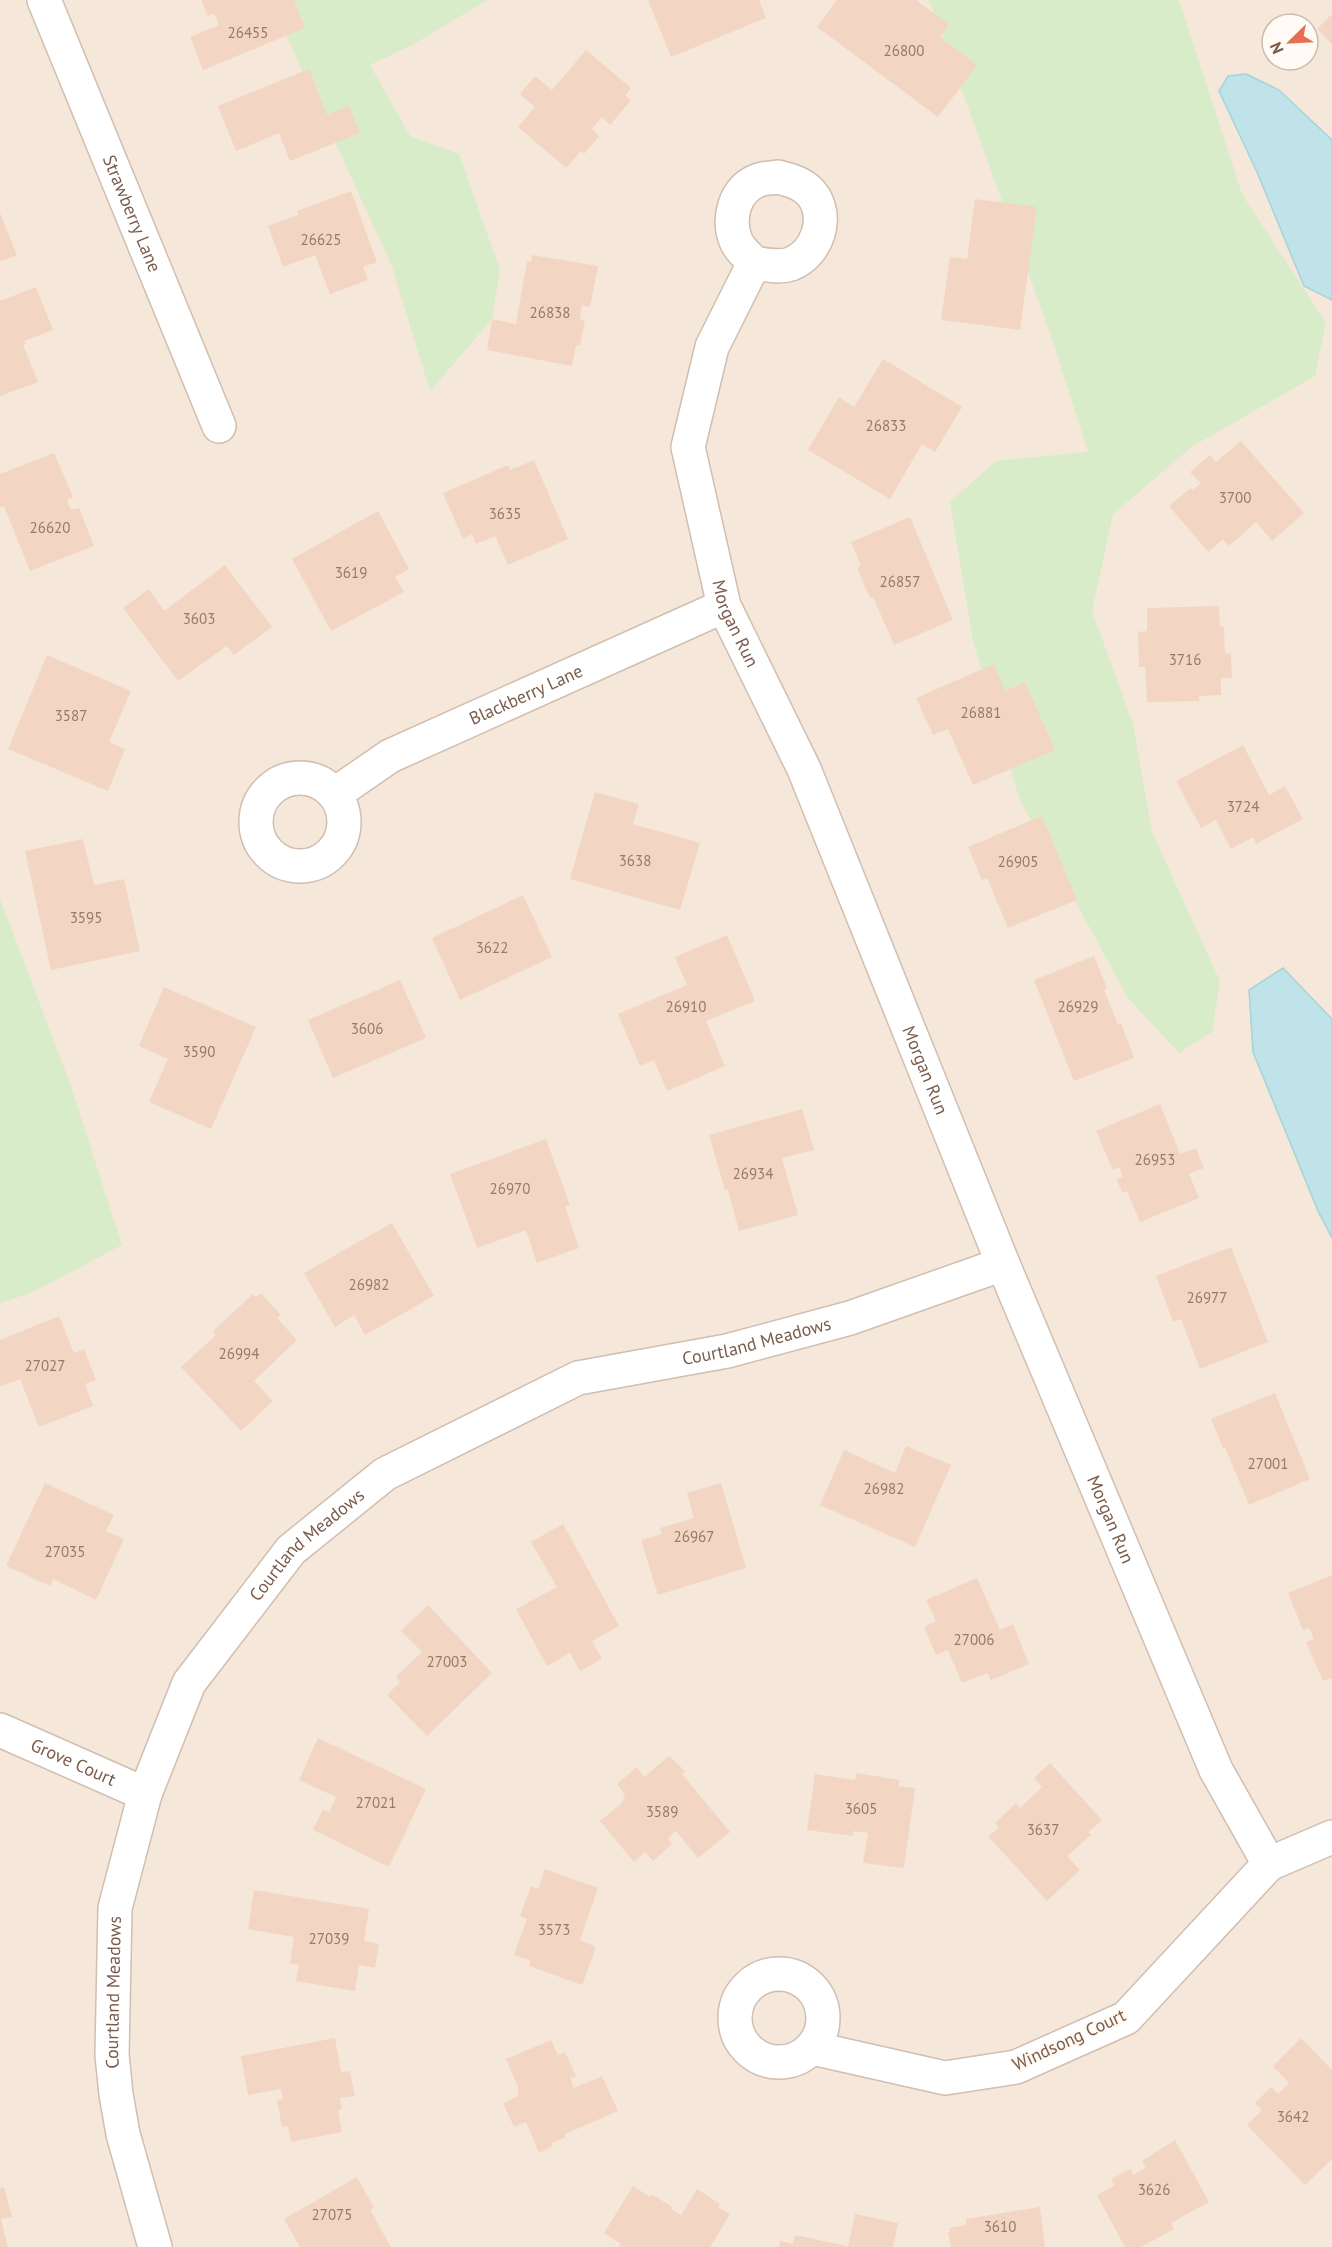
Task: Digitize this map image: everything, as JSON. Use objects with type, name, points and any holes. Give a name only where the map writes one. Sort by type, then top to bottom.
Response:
[{"type":"street","name":"Strawberry Lane","points":[[44,0],[219,426]]},
{"type":"street","name":"Morgan Run","points":[[754,263],[712,348],[688,447],[724,606],[804,769],[1003,1264],[1216,1770],[1269,1864]]},
{"type":"street","name":"Blackberry Lane","points":[[335,794],[390,756],[724,606]]},
{"type":"street","name":"Courtland Meadows","points":[[155,2247],[123,2134],[112,2055],[115,1908],[145,1794],[189,1683],[291,1550],[385,1474],[578,1378],[727,1351],[850,1318],[1003,1264]]},
{"type":"street","name":"Grove Court","points":[[0,1730],[145,1794]]},
{"type":"street","name":"Windsong Court","points":[[812,2048],[945,2078],[1016,2067],[1126,2018],[1269,1864],[1332,1837]]},
{"type":"shaded area","points":[[0,0],[1332,0],[1332,2247],[0,2247]]},
{"type":"green space","points":[[270,0],[487,0],[414,44],[370,65],[410,136],[459,154],[500,270],[492,319],[430,391],[391,264]]},
{"type":"green space","points":[[929,0],[1179,0],[1242,194],[1326,323],[1315,376],[1193,446],[1113,514],[1092,611],[1133,724],[1152,832],[1220,981],[1212,1032],[1179,1053],[1128,998],[1019,798],[973,641],[950,502],[996,461],[1088,452],[1051,336]]},
{"type":"green space","points":[[0,899],[70,1083],[122,1245],[33,1292],[0,1303]]},
{"type":"water","points":[[1246,74],[1279,90],[1332,140],[1332,300],[1304,286],[1257,172],[1219,91],[1228,76]]},
{"type":"water","points":[[1283,968],[1332,1019],[1332,1238],[1318,1211],[1253,1052],[1249,990]]},
{"type":"building","points":[[201,0],[294,0],[305,28],[203,70],[190,37],[219,25],[214,13],[208,16]]},
{"type":"building","points":[[648,0],[759,0],[766,18],[671,57]]},
{"type":"building","points":[[837,0],[916,0],[949,24],[940,37],[977,65],[938,117],[817,27]]},
{"type":"building","points":[[1332,14],[1332,44],[1320,32],[1320,26]]},
{"type":"building","points":[[586,50],[631,88],[625,95],[631,100],[610,125],[602,117],[592,129],[599,136],[584,154],[581,151],[566,168],[518,127],[535,107],[520,94],[535,76],[552,90]]},
{"type":"building","points":[[309,69],[327,115],[349,106],[360,133],[290,161],[279,133],[236,151],[218,106]]},
{"type":"building","points":[[351,191],[377,262],[363,267],[368,280],[330,294],[315,255],[283,267],[268,226],[298,215],[297,211]]},
{"type":"building","points":[[975,199],[1037,207],[1020,330],[941,320],[950,257],[967,259]]},
{"type":"building","points":[[0,213],[17,255],[0,262]]},
{"type":"building","points":[[532,255],[598,266],[590,307],[582,305],[580,320],[585,321],[580,346],[576,345],[572,366],[487,350],[492,319],[516,324],[527,261],[531,262]]},
{"type":"building","points":[[36,287],[53,330],[24,341],[26,344],[23,345],[38,382],[0,396],[0,301]]},
{"type":"building","points":[[883,359],[962,407],[935,452],[922,444],[890,499],[808,450],[839,397],[854,407]]},
{"type":"building","points":[[1241,441],[1304,513],[1272,541],[1256,522],[1229,546],[1223,539],[1208,552],[1169,506],[1201,483],[1190,472],[1210,455],[1216,462]]},
{"type":"building","points":[[54,453],[73,497],[67,500],[71,510],[79,508],[94,546],[30,571],[4,506],[0,508],[0,474]]},
{"type":"building","points":[[534,460],[568,539],[508,565],[495,536],[476,544],[472,534],[463,539],[443,493],[508,465],[510,470]]},
{"type":"building","points":[[378,511],[409,569],[395,577],[404,592],[331,631],[292,559]]},
{"type":"building","points":[[910,517],[953,620],[894,645],[873,597],[870,598],[857,568],[861,566],[851,542]]},
{"type":"building","points":[[225,565],[272,627],[234,655],[227,646],[178,681],[123,608],[149,589],[164,611]]},
{"type":"building","points":[[1219,606],[1220,627],[1224,627],[1225,653],[1231,654],[1232,678],[1221,678],[1221,695],[1199,696],[1199,701],[1147,702],[1145,667],[1139,667],[1138,632],[1147,631],[1147,608]]},
{"type":"building","points":[[47,655],[131,691],[109,742],[125,749],[108,791],[8,749]]},
{"type":"building","points":[[994,664],[1005,691],[1025,682],[1055,750],[973,785],[948,729],[933,735],[916,698]]},
{"type":"building","points":[[1243,745],[1269,795],[1285,786],[1303,819],[1256,844],[1253,837],[1231,849],[1216,820],[1201,828],[1176,781]]},
{"type":"building","points":[[595,792],[639,804],[633,824],[700,843],[680,910],[570,879]]},
{"type":"building","points":[[1042,816],[1077,900],[1008,928],[987,878],[982,880],[968,847]]},
{"type":"building","points":[[83,839],[94,885],[124,879],[140,951],[51,970],[25,851]]},
{"type":"building","points":[[523,895],[552,957],[460,1000],[432,938]]},
{"type":"building","points":[[727,935],[755,1001],[706,1021],[725,1066],[667,1091],[654,1060],[640,1066],[618,1014],[687,985],[675,957]]},
{"type":"building","points":[[1094,956],[1107,988],[1104,990],[1118,1024],[1121,1023],[1134,1058],[1074,1081],[1034,980]]},
{"type":"building","points":[[400,980],[426,1038],[333,1078],[308,1020]]},
{"type":"building","points":[[164,987],[256,1027],[211,1129],[149,1102],[168,1059],[139,1046]]},
{"type":"building","points":[[1160,1104],[1180,1154],[1196,1148],[1204,1168],[1189,1174],[1199,1198],[1140,1222],[1127,1191],[1123,1193],[1116,1179],[1123,1177],[1119,1167],[1113,1170],[1096,1131]]},
{"type":"building","points":[[802,1109],[814,1150],[782,1158],[798,1215],[739,1231],[709,1135]]},
{"type":"building","points":[[546,1139],[570,1205],[565,1206],[579,1248],[537,1263],[526,1230],[477,1248],[450,1174]]},
{"type":"building","points":[[392,1223],[434,1296],[365,1335],[354,1315],[335,1327],[304,1273]]},
{"type":"building","points":[[1231,1247],[1268,1342],[1200,1369],[1181,1319],[1173,1322],[1156,1276]]},
{"type":"building","points":[[261,1293],[281,1315],[277,1318],[297,1340],[254,1381],[273,1401],[241,1431],[181,1367],[216,1335],[213,1331],[253,1294],[256,1297]]},
{"type":"building","points":[[59,1316],[74,1353],[84,1349],[96,1380],[85,1384],[93,1406],[39,1427],[20,1379],[0,1387],[0,1340]]},
{"type":"building","points":[[1275,1393],[1310,1479],[1249,1505],[1211,1419]]},
{"type":"building","points":[[906,1446],[951,1465],[915,1547],[820,1505],[844,1450],[895,1473]]},
{"type":"building","points":[[45,1483],[114,1515],[106,1531],[124,1539],[96,1600],[53,1579],[50,1586],[6,1566]]},
{"type":"building","points":[[721,1483],[746,1568],[658,1595],[641,1540],[662,1534],[660,1528],[694,1518],[687,1493]]},
{"type":"building","points":[[563,1524],[619,1626],[592,1641],[602,1659],[580,1671],[570,1653],[547,1666],[516,1609],[557,1587],[531,1542]]},
{"type":"building","points":[[1332,1575],[1332,1678],[1323,1681],[1306,1642],[1314,1639],[1309,1628],[1303,1630],[1288,1593]]},
{"type":"building","points":[[977,1578],[1000,1630],[1013,1624],[1029,1664],[991,1680],[987,1673],[962,1683],[948,1650],[936,1655],[924,1627],[936,1621],[926,1600]]},
{"type":"building","points":[[428,1605],[492,1673],[427,1736],[387,1695],[400,1682],[396,1677],[422,1652],[401,1631]]},
{"type":"building","points":[[318,1738],[426,1789],[389,1867],[313,1830],[323,1809],[329,1812],[336,1797],[299,1780]]},
{"type":"building","points":[[669,1756],[685,1771],[682,1774],[730,1832],[698,1858],[676,1831],[668,1838],[672,1844],[653,1861],[645,1852],[634,1862],[600,1821],[622,1803],[625,1795],[617,1784],[637,1767],[644,1777]]},
{"type":"building","points":[[1050,1763],[1102,1820],[1088,1832],[1091,1835],[1067,1856],[1080,1870],[1047,1901],[988,1836],[999,1828],[995,1823],[1016,1803],[1020,1808],[1042,1787],[1034,1778]]},
{"type":"building","points":[[856,1773],[900,1780],[898,1786],[915,1788],[904,1868],[863,1863],[868,1833],[854,1831],[853,1836],[807,1830],[815,1774],[855,1780]]},
{"type":"building","points":[[545,1869],[598,1888],[580,1940],[596,1947],[582,1985],[529,1966],[531,1961],[514,1955],[527,1919],[520,1916],[531,1886],[538,1889]]},
{"type":"building","points":[[254,1890],[369,1909],[364,1941],[379,1944],[375,1968],[359,1965],[355,1991],[296,1981],[299,1965],[290,1963],[294,1937],[248,1929]]},
{"type":"building","points":[[335,2038],[341,2072],[350,2071],[355,2096],[340,2098],[342,2109],[338,2110],[342,2132],[291,2142],[288,2126],[282,2127],[277,2100],[283,2099],[281,2089],[248,2095],[241,2056]]},
{"type":"building","points":[[1301,2038],[1332,2070],[1332,2159],[1305,2185],[1247,2125],[1262,2110],[1255,2103],[1271,2087],[1278,2094],[1289,2083],[1273,2066]]},
{"type":"building","points":[[551,2040],[558,2055],[565,2052],[576,2076],[570,2078],[574,2088],[602,2076],[618,2111],[565,2134],[566,2137],[551,2143],[553,2146],[539,2153],[526,2122],[514,2127],[503,2103],[518,2096],[518,2087],[506,2059]]},
{"type":"building","points":[[1175,2140],[1209,2202],[1171,2223],[1174,2229],[1141,2247],[1125,2247],[1097,2195],[1115,2185],[1111,2179],[1131,2169],[1133,2175],[1146,2168],[1142,2161]]},
{"type":"building","points":[[357,2177],[374,2208],[370,2210],[391,2247],[300,2247],[284,2219]]},
{"type":"building","points":[[633,2186],[650,2197],[652,2194],[681,2215],[697,2189],[720,2204],[718,2207],[730,2214],[710,2247],[619,2247],[621,2244],[604,2233]]},
{"type":"building","points":[[4,2187],[12,2217],[1,2219],[8,2247],[0,2247],[0,2188]]},
{"type":"building","points":[[1040,2207],[1045,2247],[951,2247],[949,2228],[966,2225],[966,2219]]},
{"type":"building","points":[[855,2214],[898,2223],[893,2247],[848,2247]]},
{"type":"building","points":[[795,2235],[847,2247],[779,2247],[780,2241],[793,2244]]}]
